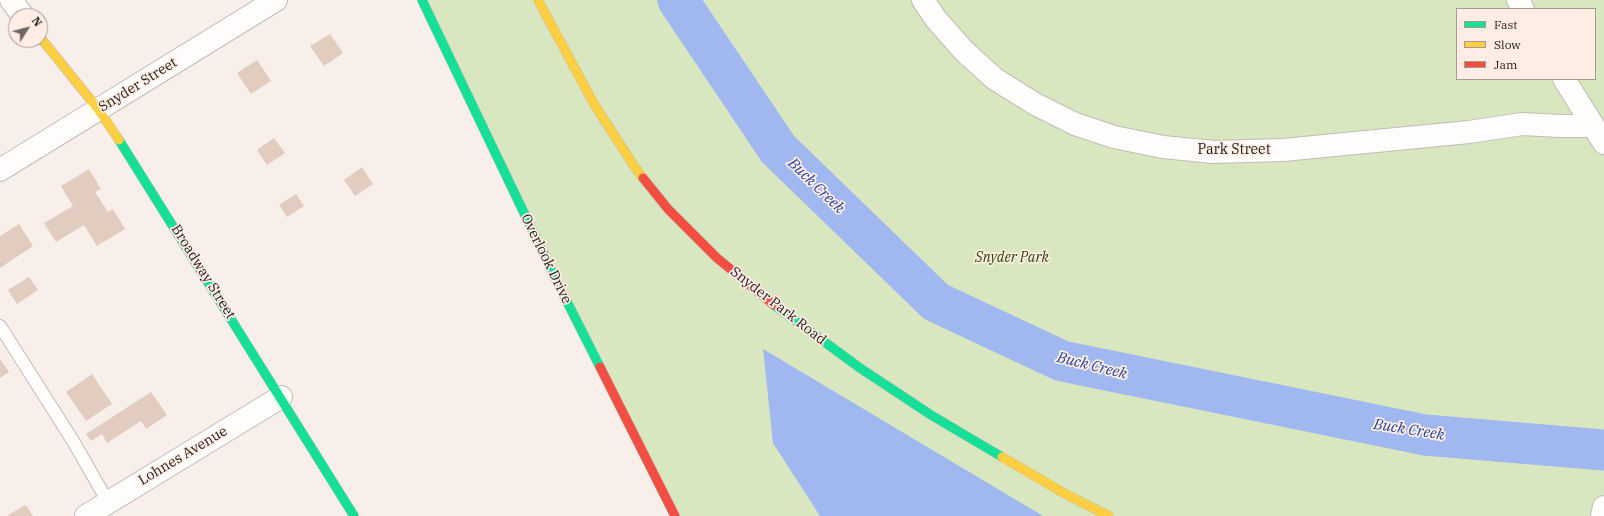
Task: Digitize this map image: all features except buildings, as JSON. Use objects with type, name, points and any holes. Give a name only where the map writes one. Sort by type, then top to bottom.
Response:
[{"type":"street","points":[[11,0],[18,8]]},
{"type":"street","name":"Snyder Street","points":[[0,170],[276,0]]},
{"type":"street","name":"Overlook Drive","points":[[422,0],[559,286],[674,516]]},
{"type":"street","name":"Snyder Park Road","points":[[538,0],[594,104],[634,166],[668,209],[717,258],[779,309],[866,372],[932,415],[1069,496],[1109,516]]},
{"type":"street","name":"Park Street","points":[[923,0],[935,18],[964,51],[995,78],[1035,104],[1075,124],[1114,137],[1163,147],[1214,152],[1283,150],[1469,132],[1522,124],[1560,126],[1598,134]]},
{"type":"street","name":"Broadway Street","points":[[48,47],[98,109],[131,157],[354,516]]},
{"type":"street","points":[[1569,88],[1598,134]]},
{"type":"street","name":"Lohnes Avenue","points":[[86,516],[281,397]]},
{"type":"street","points":[[1602,516],[1604,507]]},
{"type":"lane","points":[[0,326],[73,441],[108,502]]},
{"type":"green space","name":"Snyder Park","points":[[421,0],[1604,0],[1604,516],[677,516]]},
{"type":"water","points":[[763,349],[1043,516],[820,516],[773,443]]},
{"type":"waterway","name":"Buck Creek","points":[[678,0],[778,149],[936,302],[1062,361],[1425,435],[1604,450]]},
{"type":"traffic: fast","points":[[422,0],[559,286],[600,367]]},
{"type":"traffic: fast","points":[[119,140],[354,516]]},
{"type":"traffic: fast","points":[[774,305],[860,368],[931,415],[1002,457]]},
{"type":"traffic: slow","points":[[538,0],[594,104],[643,178]]},
{"type":"traffic: slow","points":[[48,47],[98,109],[119,140]]},
{"type":"traffic: slow","points":[[1002,457],[1069,496],[1109,516]]},
{"type":"traffic: jam","points":[[643,178],[668,209],[717,258],[774,305]]},
{"type":"traffic: jam","points":[[600,367],[675,516]]}]
